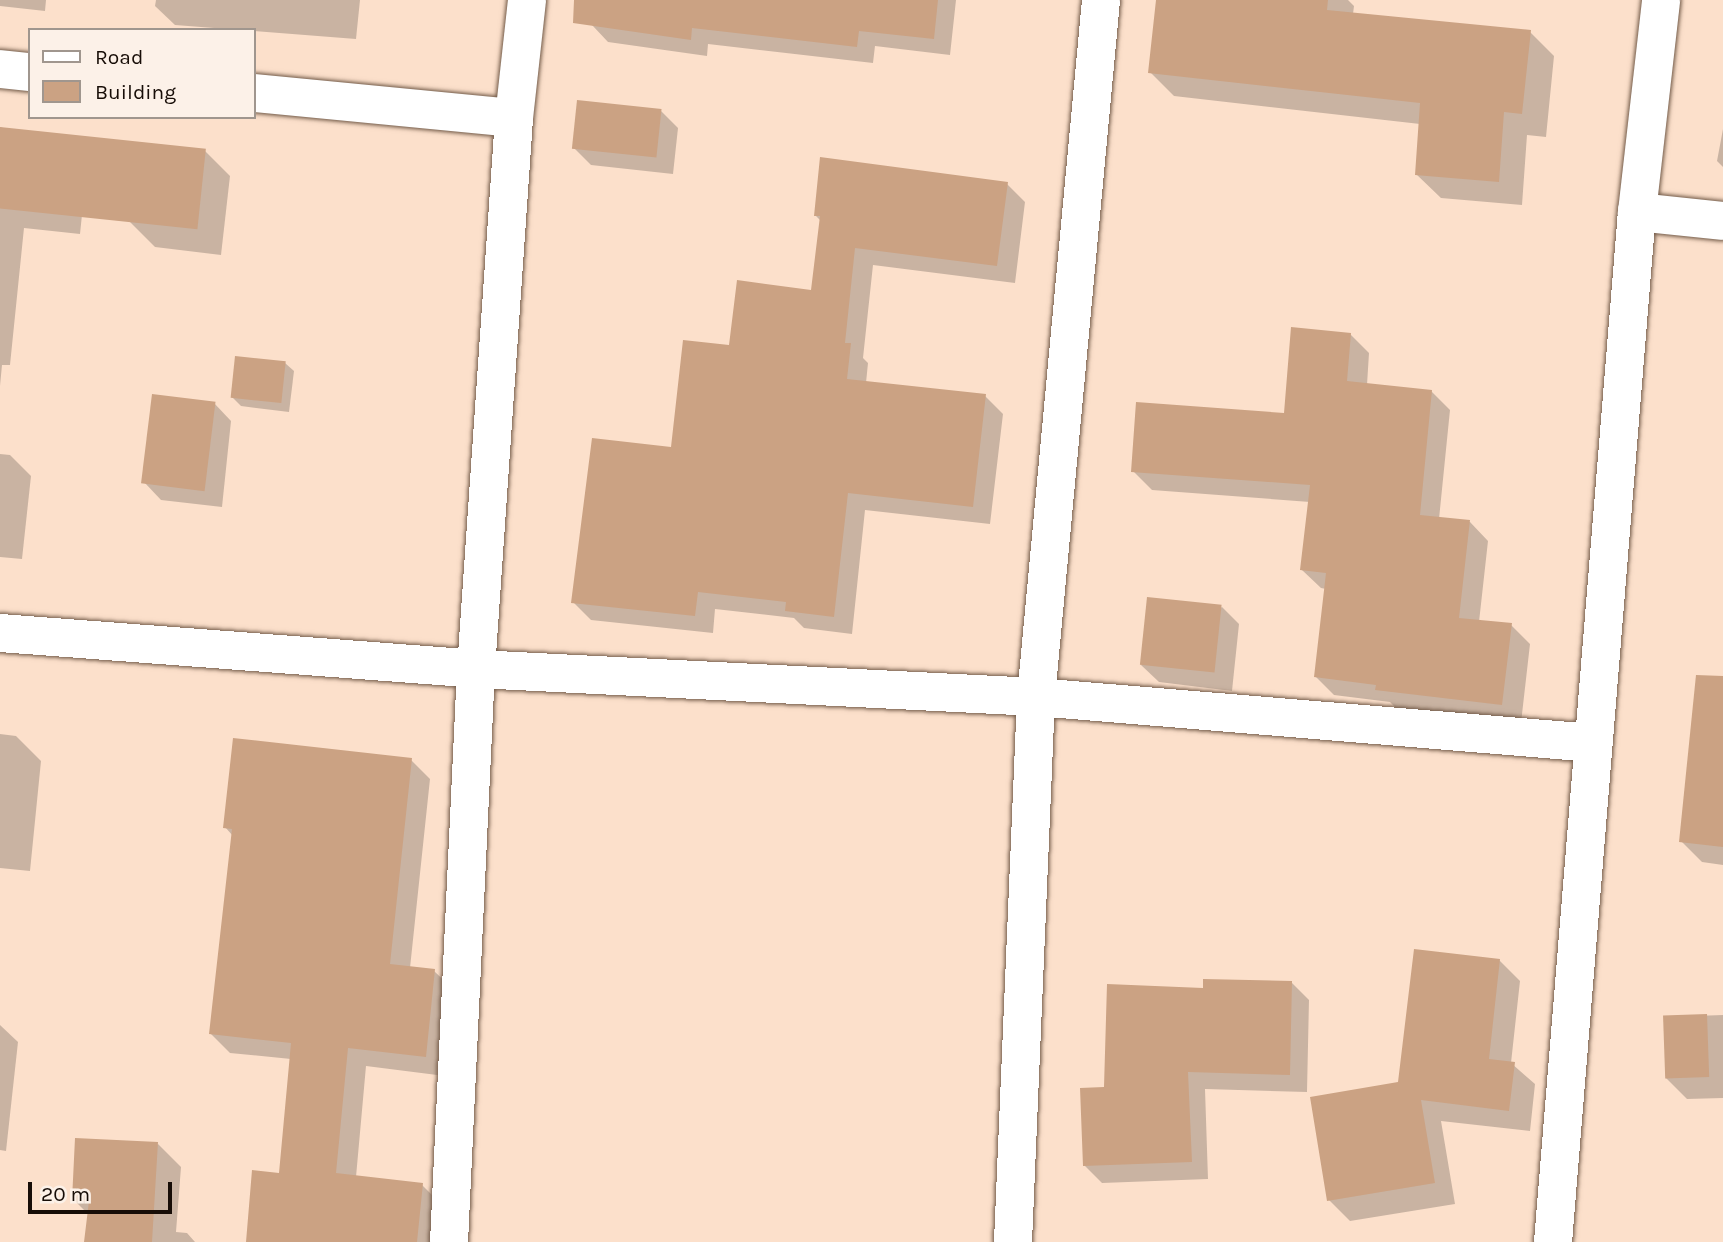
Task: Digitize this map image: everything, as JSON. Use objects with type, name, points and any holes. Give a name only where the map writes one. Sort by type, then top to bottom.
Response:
[{"type":"street","points":[[449,1242],[477,669],[514,118],[527,0]]},
{"type":"street","points":[[1013,1242],[1036,697],[1101,0]]},
{"type":"street","points":[[1553,1242],[1637,212],[1661,0]]},
{"type":"street","points":[[0,69],[28,72]]},
{"type":"street","points":[[256,93],[514,118]]},
{"type":"street","points":[[1637,212],[1723,221]]},
{"type":"street","points":[[0,633],[477,669],[1036,697],[1593,743]]},
{"type":"building","points":[[574,0],[938,0],[934,39],[859,31],[857,47],[692,28],[691,40],[573,23]]},
{"type":"building","points":[[1156,0],[1328,0],[1327,10],[1531,30],[1522,114],[1504,112],[1499,182],[1415,175],[1420,103],[1148,73]]},
{"type":"building","points":[[577,100],[662,109],[656,158],[572,149]]},
{"type":"building","points":[[0,127],[206,149],[197,229],[0,208]]},
{"type":"building","points":[[820,157],[1008,182],[997,266],[855,248],[845,343],[851,343],[847,379],[986,394],[973,507],[848,493],[834,617],[785,611],[786,602],[698,592],[695,616],[571,603],[592,438],[671,447],[683,340],[729,345],[737,280],[811,290],[820,216],[814,216]]},
{"type":"building","points":[[1291,327],[1351,333],[1347,381],[1432,390],[1420,515],[1470,520],[1459,618],[1512,623],[1502,705],[1375,690],[1376,685],[1314,677],[1326,573],[1300,570],[1310,485],[1131,472],[1136,402],[1284,413]]},
{"type":"building","points":[[235,356],[286,361],[281,403],[231,398]]},
{"type":"building","points":[[152,394],[216,402],[205,491],[141,483]]},
{"type":"building","points":[[1147,597],[1222,605],[1214,672],[1140,665]]},
{"type":"building","points":[[1696,675],[1723,676],[1723,847],[1679,842]]},
{"type":"building","points":[[233,738],[412,758],[390,964],[435,969],[426,1057],[348,1048],[336,1173],[423,1183],[417,1242],[246,1242],[252,1170],[279,1173],[291,1043],[209,1034],[232,829],[223,828]]},
{"type":"building","points":[[1414,949],[1500,959],[1489,1059],[1515,1062],[1509,1111],[1421,1100],[1435,1183],[1327,1201],[1310,1097],[1398,1082]]},
{"type":"building","points":[[1203,979],[1292,981],[1290,1075],[1188,1072],[1192,1162],[1083,1166],[1080,1088],[1104,1087],[1107,984],[1203,988]]},
{"type":"building","points":[[1707,1014],[1709,1077],[1665,1078],[1663,1016]]},
{"type":"building","points":[[75,1138],[158,1142],[152,1242],[84,1242],[89,1201],[72,1200]]}]
